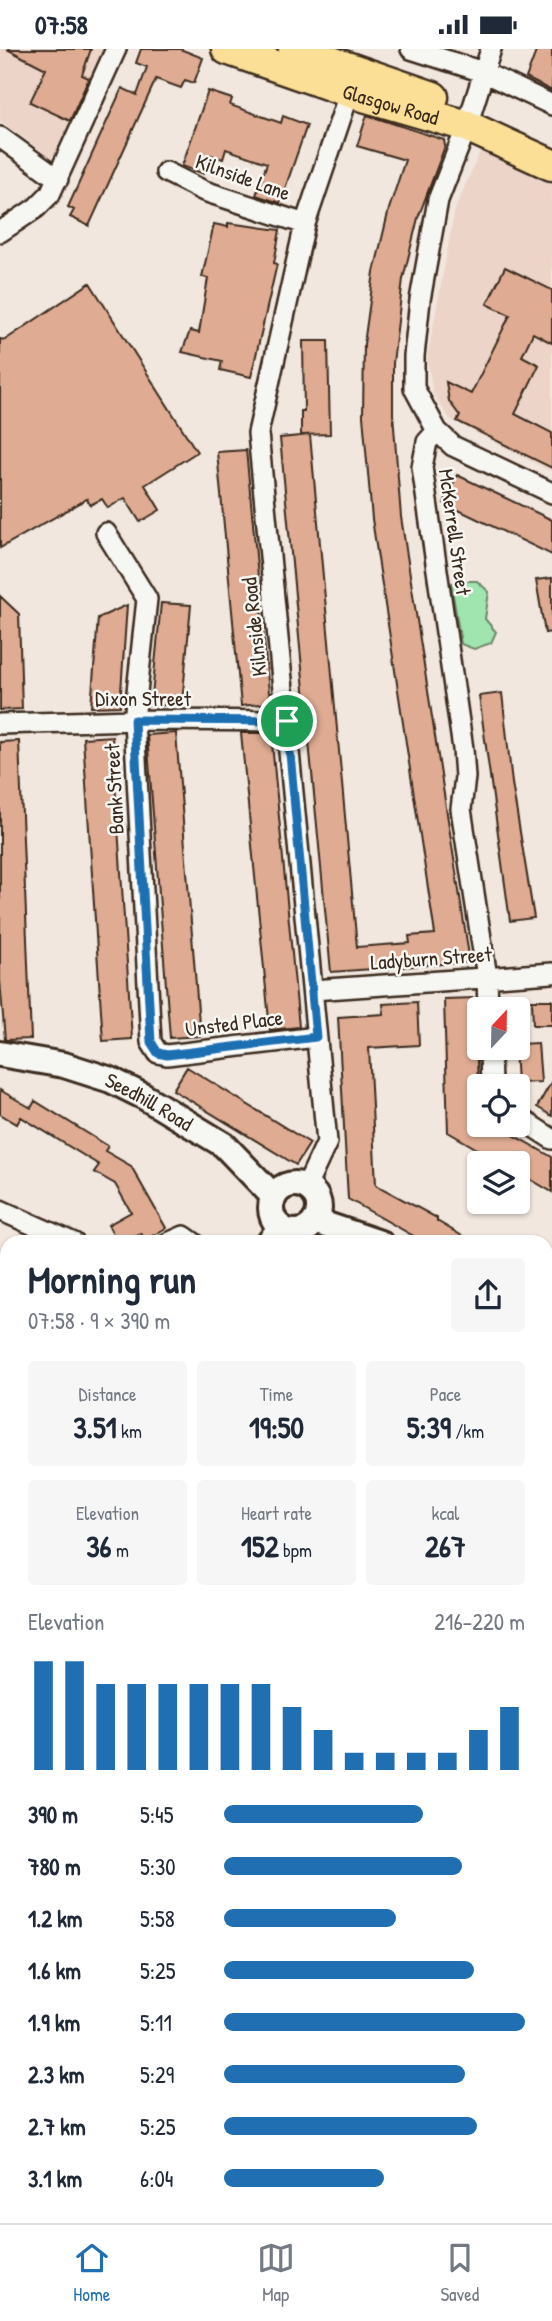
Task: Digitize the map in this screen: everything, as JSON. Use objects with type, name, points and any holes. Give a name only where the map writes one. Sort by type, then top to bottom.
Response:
[{"type":"main road","name":"Glasgow Road","points":[[227,49],[354,81],[552,146]]},
{"type":"main road","name":"Glasgow Road","points":[[294,49],[354,81]]},
{"type":"main road","name":"Glasgow Road","points":[[470,117],[552,165]]},
{"type":"street","points":[[0,232],[36,208],[50,194],[116,49]]},
{"type":"street","points":[[411,49],[483,72],[552,105]]},
{"type":"street","points":[[491,49],[470,117],[438,200],[414,356],[414,388],[437,431],[453,446],[552,493]]},
{"type":"street","name":"Kilnside Road","points":[[306,1187],[327,1142],[258,433],[305,223],[354,81]]},
{"type":"street","points":[[0,137],[58,179]]},
{"type":"street","name":"Kilnside Lane","points":[[166,172],[204,191],[305,223]]},
{"type":"street","name":"McKerrell Street","points":[[437,431],[427,442],[422,467],[463,749],[466,776],[461,809],[487,977],[488,997]]},
{"type":"street","name":"Bank Street","points":[[106,533],[147,599],[134,720],[151,1042],[158,1053]]},
{"type":"street","name":"Dixon Street","points":[[0,724],[134,720],[287,721]]},
{"type":"street","name":"Ladyburn Street","points":[[313,990],[552,973]]},
{"type":"street","name":"Unsted Place","points":[[158,1053],[167,1055],[316,1037]]},
{"type":"street","name":"Seedhill Road","points":[[0,1054],[64,1065],[111,1080],[144,1096],[224,1145],[274,1196]]},
{"type":"street","points":[[530,1125],[552,1139]]},
{"type":"street","points":[[315,1221],[318,1203],[306,1187],[289,1185],[274,1196],[271,1210],[272,1234],[296,1232],[315,1221],[356,1235]]},
{"type":"street","points":[[0,1210],[56,1235]]},
{"type":"shaded area","points":[[0,49],[110,49],[60,165],[0,121]]},
{"type":"shaded area","points":[[481,149],[552,184],[552,472],[450,419],[433,394],[427,359],[455,209]]},
{"type":"green space","points":[[477,581],[489,592],[485,619],[496,632],[491,643],[474,649],[461,644],[451,583]]},
{"type":"building","points":[[7,49],[91,49],[82,75],[89,78],[70,121],[30,102],[46,69]]},
{"type":"building","points":[[141,49],[180,49],[203,58],[194,83],[185,80],[181,88],[156,79],[89,226],[70,217],[74,210],[68,207],[122,88],[137,95],[147,67],[136,63]]},
{"type":"building","points":[[537,49],[552,49],[552,91],[526,78]]},
{"type":"building","points":[[208,91],[232,99],[230,105],[281,123],[283,116],[307,125],[280,203],[256,195],[267,163],[226,149],[223,159],[211,155],[204,174],[182,166]]},
{"type":"building","points":[[367,115],[444,140],[445,146],[418,218],[403,279],[393,363],[393,414],[401,517],[470,962],[331,972],[280,438],[310,435],[357,947],[410,943],[409,936],[435,934],[372,519],[363,416],[364,344],[374,272],[389,209],[405,160],[357,146]]},
{"type":"building","points":[[228,223],[280,230],[274,263],[277,264],[251,377],[220,370],[222,361],[182,352],[190,331],[199,333],[208,278],[202,277],[214,224],[228,227]]},
{"type":"building","points":[[505,267],[552,290],[552,343],[533,333],[522,356],[539,365],[515,414],[552,433],[552,468],[457,421],[460,416],[449,401],[446,382],[471,394],[510,315],[487,304]]},
{"type":"building","points":[[90,283],[197,452],[145,485],[160,510],[140,522],[125,498],[108,508],[102,499],[90,505],[87,499],[0,548],[0,339],[5,340]]},
{"type":"building","points":[[303,341],[328,341],[330,434],[301,435],[301,411],[304,411]]},
{"type":"building","points":[[246,450],[270,703],[241,706],[217,452]]},
{"type":"building","points":[[457,475],[552,520],[552,555],[444,503]]},
{"type":"building","points":[[552,578],[552,632],[545,633],[536,580]]},
{"type":"building","points":[[0,596],[19,614],[22,709],[0,710]]},
{"type":"building","points":[[161,603],[191,605],[182,704],[151,706]]},
{"type":"building","points":[[127,605],[120,706],[91,707],[98,618]]},
{"type":"building","points":[[502,693],[512,783],[534,918],[510,921],[479,696]]},
{"type":"building","points":[[176,733],[200,1036],[170,1038],[147,735]]},
{"type":"building","points":[[241,733],[271,733],[299,1027],[270,1030]]},
{"type":"building","points":[[112,736],[132,1039],[103,1041],[83,738]]},
{"type":"building","points":[[19,741],[31,1039],[5,1040],[0,980],[0,742]]},
{"type":"building","points":[[467,998],[467,1061],[477,1061],[478,1074],[467,1074],[467,1137],[517,1137],[552,1157],[552,1192],[530,1179],[530,1151],[481,1151],[448,1132],[444,999]]},
{"type":"building","points":[[532,1000],[552,1000],[552,1025],[533,1025]]},
{"type":"building","points":[[417,1002],[419,1045],[369,1048],[376,1185],[437,1218],[437,1221],[461,1235],[412,1235],[348,1199],[338,1017],[384,1014],[383,1004]]},
{"type":"building","points":[[530,1043],[538,1043],[541,1082],[530,1082],[530,1074],[516,1074],[516,1061],[530,1061]]},
{"type":"building","points":[[187,1067],[310,1143],[296,1165],[173,1090]]},
{"type":"building","points":[[552,1081],[552,1116],[537,1107]]},
{"type":"building","points":[[0,1090],[31,1108],[35,1101],[108,1146],[105,1151],[131,1166],[166,1228],[154,1235],[114,1235],[108,1225],[131,1212],[115,1184],[94,1172],[99,1165],[21,1117],[17,1124],[0,1114]]},
{"type":"route","points":[[134,720],[287,721],[316,1037],[167,1055],[158,1053],[151,1042],[134,720]]}]
